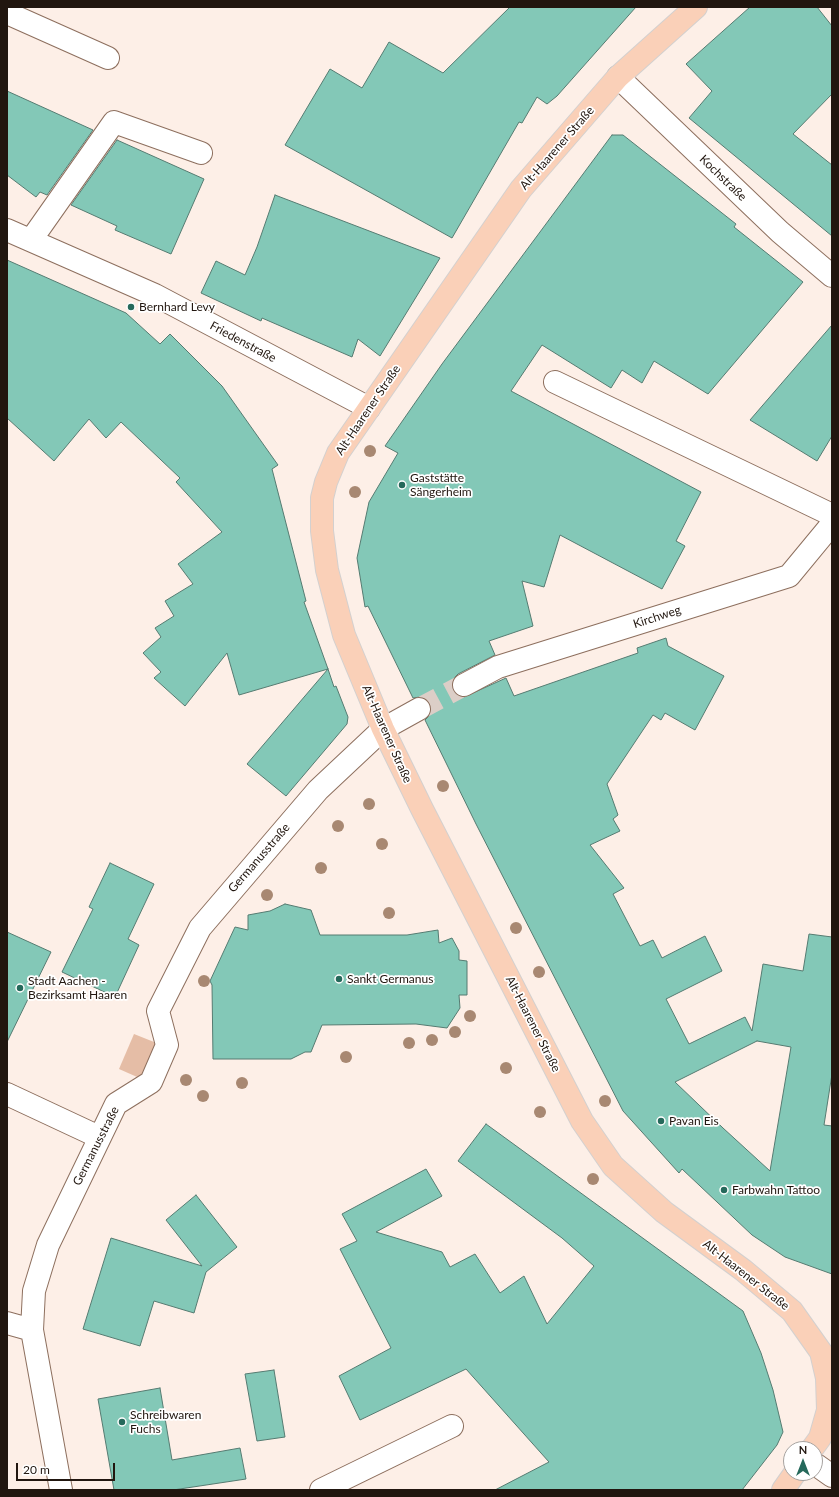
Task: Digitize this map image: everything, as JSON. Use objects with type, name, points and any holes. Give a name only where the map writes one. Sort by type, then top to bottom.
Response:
[{"type":"main road","name":"Alt-Haarener Straße","points":[[696,7],[618,77],[521,189],[341,448],[331,468],[322,498],[322,531],[327,570],[344,635],[383,728],[422,809],[582,1120],[613,1166],[664,1212],[743,1270],[792,1311],[826,1351],[828,1410],[818,1441]]},
{"type":"main road","points":[[783,1490],[789,1481]]},
{"type":"street","points":[[7,13],[108,58]]},
{"type":"street","name":"Kochstraße","points":[[618,77],[780,232],[832,276]]},
{"type":"street","points":[[31,240],[114,122],[202,153]]},
{"type":"street","name":"Friedenstraße","points":[[7,230],[155,295],[369,408]]},
{"type":"street","points":[[556,382],[832,515]]},
{"type":"street","name":"Kirchweg","points":[[464,685],[498,668],[789,576],[832,524]]},
{"type":"street","points":[[383,728],[419,709]]},
{"type":"street","name":"Germanusstraße","points":[[61,1490],[32,1330],[34,1291],[48,1245],[116,1104],[151,1082],[154,1076],[167,1045],[158,1011],[200,928],[318,790],[383,728]]},
{"type":"street","points":[[7,1094],[99,1137]]},
{"type":"street","points":[[7,1323],[32,1330]]},
{"type":"street","points":[[321,1490],[452,1426]]},
{"type":"street","points":[[823,1470],[832,1476]]},
{"type":"shaded area","points":[[134,1034],[159,1044],[144,1080],[119,1069]]},
{"type":"building","points":[[510,7],[636,7],[557,96],[547,104],[537,97],[522,123],[519,122],[452,238],[285,145],[330,69],[362,88],[389,42],[443,73]]},
{"type":"building","points":[[750,7],[817,7],[832,26],[832,94],[793,134],[832,165],[832,236],[689,118],[712,91],[686,64]]},
{"type":"building","points":[[7,91],[93,130],[47,195],[40,192],[36,197],[7,175]]},
{"type":"building","points":[[612,135],[623,135],[736,224],[734,227],[803,282],[708,394],[654,361],[642,383],[622,370],[611,388],[542,345],[511,391],[701,492],[676,541],[685,546],[662,589],[560,535],[544,587],[522,581],[533,626],[489,641],[495,655],[458,674],[453,679],[452,685],[453,691],[457,695],[464,697],[506,678],[514,696],[638,653],[637,648],[666,638],[668,646],[724,676],[695,730],[665,713],[661,720],[653,715],[607,784],[618,815],[613,819],[620,831],[590,845],[624,888],[613,894],[640,946],[653,940],[662,958],[705,936],[722,971],[666,999],[689,1044],[745,1017],[752,1031],[763,964],[803,971],[809,934],[832,937],[832,1074],[824,1125],[832,1126],[832,1274],[785,1257],[752,1235],[682,1169],[679,1173],[623,1111],[476,824],[425,720],[430,715],[430,703],[425,698],[413,698],[368,606],[365,607],[357,558],[369,502],[398,453],[385,446],[442,364]],"holes":[[[757,1041],[791,1047],[770,1171],[675,1082]]]},
{"type":"building","points":[[117,140],[204,179],[171,254],[115,230],[117,226],[71,205]]},
{"type":"building","points":[[275,195],[440,258],[380,356],[358,339],[352,357],[262,318],[261,321],[201,293],[216,261],[245,275],[257,247]]},
{"type":"building","points":[[7,260],[126,313],[160,344],[170,334],[222,386],[278,465],[272,469],[306,601],[304,602],[328,669],[239,695],[227,653],[185,706],[154,678],[161,672],[143,653],[161,637],[155,628],[174,616],[165,601],[193,584],[178,564],[222,532],[176,482],[180,478],[121,422],[106,438],[89,419],[54,461],[7,418]]},
{"type":"building","points":[[832,325],[832,436],[817,461],[750,420]]},
{"type":"building","points":[[328,669],[334,687],[336,686],[348,717],[347,724],[286,796],[247,764]]},
{"type":"building","points":[[110,863],[154,884],[128,939],[139,945],[115,997],[62,972],[93,909],[89,907]]},
{"type":"building","name":"Sankt Germanus","points":[[285,904],[311,910],[320,935],[407,935],[438,930],[439,943],[452,938],[459,951],[459,960],[467,961],[467,995],[459,995],[460,1008],[447,1028],[416,1024],[322,1025],[311,1052],[305,1052],[291,1059],[213,1059],[212,985],[210,981],[235,927],[248,930],[248,915],[270,911]]},
{"type":"building","name":"Stadt Aachen - Bezirksamt Haaren","points":[[7,932],[51,952],[7,1042]]},
{"type":"building","points":[[486,1124],[743,1311],[761,1353],[773,1390],[783,1432],[777,1445],[742,1490],[495,1490],[549,1462],[466,1369],[360,1420],[339,1376],[391,1348],[340,1249],[357,1241],[342,1214],[426,1169],[442,1196],[376,1232],[442,1252],[450,1267],[475,1254],[500,1293],[524,1276],[547,1324],[594,1266],[562,1238],[458,1161]]},
{"type":"building","points":[[196,1195],[237,1247],[206,1272],[194,1313],[154,1301],[140,1346],[83,1329],[111,1238],[202,1266],[166,1220]]},
{"type":"building","points":[[274,1370],[285,1437],[257,1441],[245,1374]]},
{"type":"building","points":[[160,1388],[172,1460],[240,1448],[246,1479],[173,1490],[114,1490],[98,1399]]},
{"type":"tunnel","points":[[419,709],[464,685]]},
{"type":"place","name":"Bernhard Levy","points":[[131,307]]},
{"type":"place","name":"Gaststätte Sängerheim","points":[[402,485]]},
{"type":"place","name":"Sankt Germanus","points":[[339,979]]},
{"type":"place","name":"Stadt Aachen - Bezirksamt Haaren","points":[[20,988]]},
{"type":"place","name":"Pavan Eis","points":[[661,1121]]},
{"type":"place","name":"Farbwahn Tattoo","points":[[724,1190]]},
{"type":"place","name":"Schreibwaren Fuchs","points":[[122,1422]]}]
